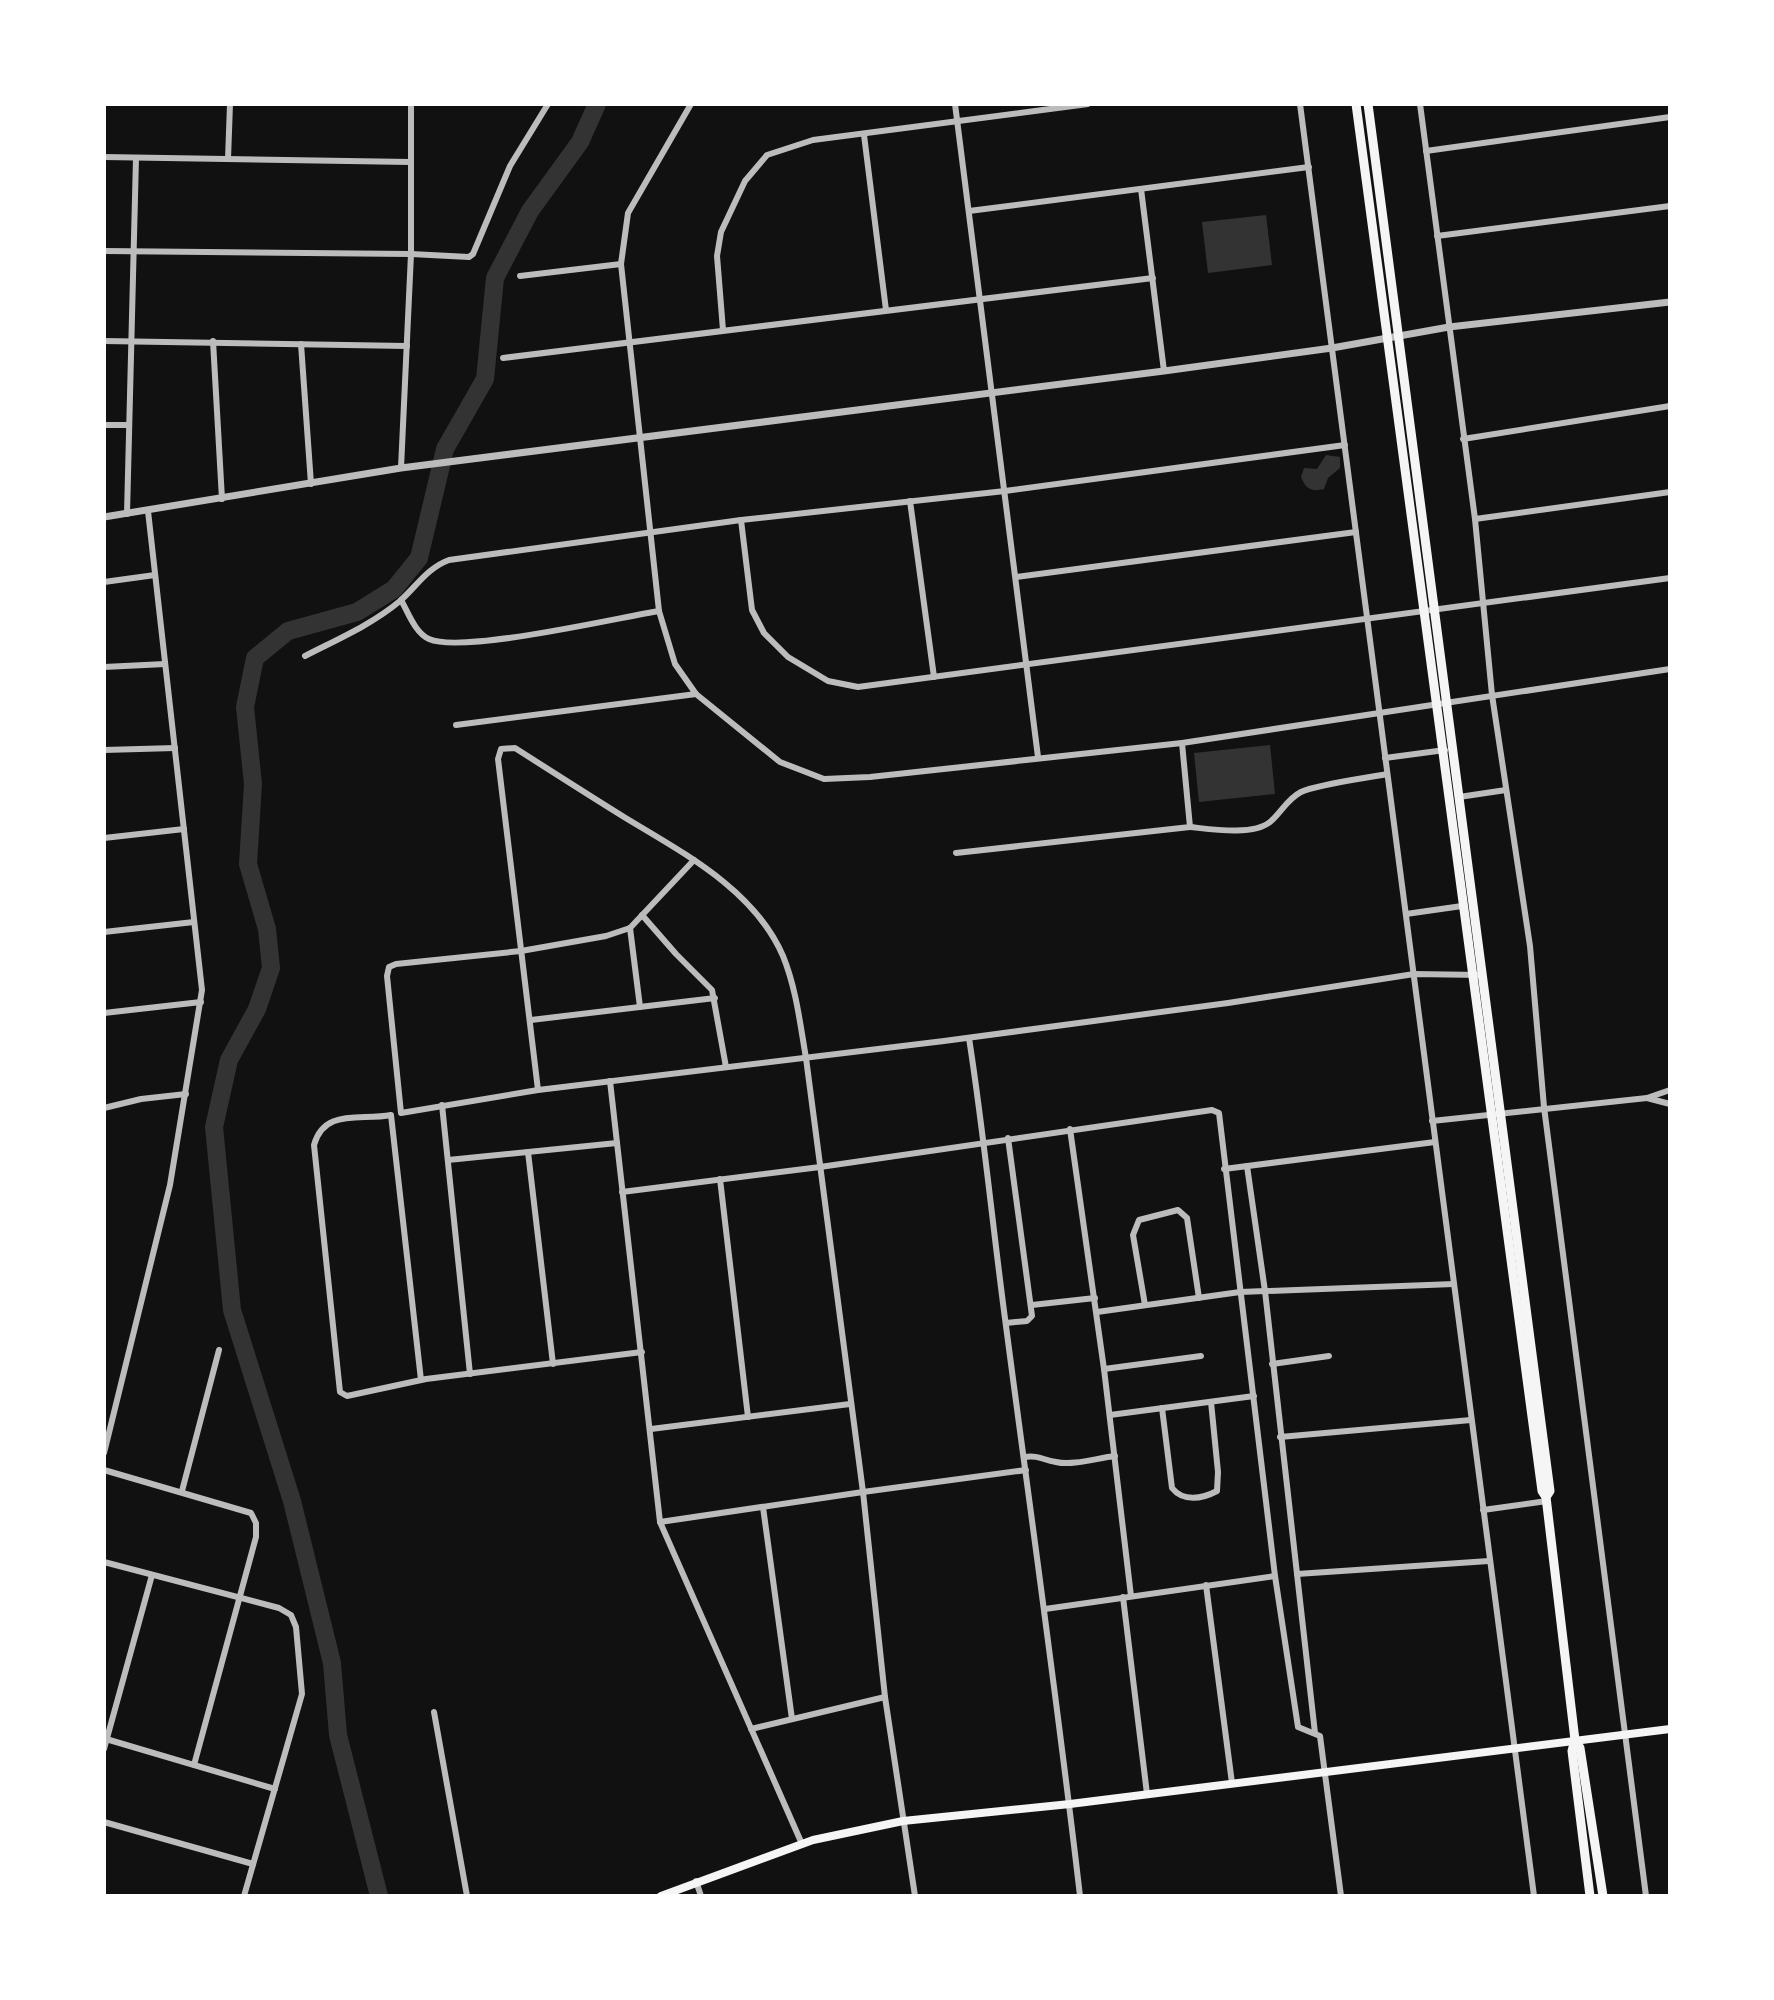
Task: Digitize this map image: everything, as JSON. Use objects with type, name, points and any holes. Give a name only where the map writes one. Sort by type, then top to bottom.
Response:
[{"type":"main road","points":[[1356,104],[1386,337],[1441,702],[1462,906],[1476,976]]},
{"type":"main road","points":[[1368,104],[1398,334],[1425,609]]},
{"type":"main road","points":[[1447,750],[1458,797],[1476,976],[1494,1112],[1550,1491],[1546,1499],[1590,1896]]},
{"type":"main road","points":[[661,1896],[802,1844],[903,1821],[1070,1804],[1670,1729]]},
{"type":"main road","points":[[1575,1740],[1580,1748],[1603,1896]]},
{"type":"street","points":[[228,159],[230,104]]},
{"type":"street","points":[[401,468],[411,254],[411,104]]},
{"type":"street","points":[[104,251],[469,257],[473,254],[510,166],[548,104]]},
{"type":"street","points":[[691,104],[628,213],[621,264],[659,611],[675,664],[696,694],[780,762],[824,779],[870,777],[1182,743],[1670,669]]},
{"type":"street","points":[[955,104],[1038,757]]},
{"type":"street","points":[[723,330],[717,256],[721,232],[745,181],[767,155],[813,140],[1088,104]]},
{"type":"street","points":[[1300,104],[1534,1896]]},
{"type":"street","points":[[1420,104],[1475,519],[1492,695],[1530,946],[1544,1107],[1646,1896]]},
{"type":"street","points":[[1426,151],[1670,117]]},
{"type":"street","points":[[864,135],[886,310]]},
{"type":"street","points":[[104,157],[410,162]]},
{"type":"street","points":[[127,514],[136,158]]},
{"type":"street","points":[[969,211],[1309,167]]},
{"type":"street","points":[[1141,189],[1164,371]]},
{"type":"street","points":[[1437,236],[1670,206]]},
{"type":"street","points":[[520,276],[621,264]]},
{"type":"street","points":[[503,358],[1153,278]]},
{"type":"street","points":[[104,517],[401,468],[1164,371],[1332,348],[1449,327],[1670,302]]},
{"type":"street","points":[[104,341],[407,346]]},
{"type":"street","points":[[213,341],[222,499]]},
{"type":"street","points":[[301,344],[311,484]]},
{"type":"street","points":[[1463,439],[1670,406]]},
{"type":"street","points":[[104,425],[129,425]]},
{"type":"street","points":[[305,656],[365,626],[401,600],[422,577],[449,560],[741,520],[1005,491],[1345,445]]},
{"type":"street","points":[[1475,519],[1670,492]]},
{"type":"street","points":[[910,501],[934,677]]},
{"type":"street","points":[[104,1453],[170,1185],[202,990],[148,511]]},
{"type":"street","points":[[741,520],[756,622],[788,657],[828,681],[858,687],[1670,578]]},
{"type":"street","points":[[1016,577],[1356,532]]},
{"type":"street","points":[[104,582],[155,575]]},
{"type":"street","points":[[401,600],[416,627],[428,639],[445,642],[479,643],[659,611]]},
{"type":"street","points":[[104,667],[165,664]]},
{"type":"street","points":[[456,725],[696,694]]},
{"type":"street","points":[[1182,743],[1190,827]]},
{"type":"street","points":[[104,750],[175,748]]},
{"type":"street","points":[[538,1090],[498,759],[501,749],[515,748],[694,860],[733,889],[762,921],[782,954],[795,993],[806,1058],[863,1492],[885,1697],[915,1896]]},
{"type":"street","points":[[1385,758],[1447,750]]},
{"type":"street","points":[[956,853],[1190,827],[1222,831],[1257,829],[1269,823],[1283,806],[1302,791],[1387,774]]},
{"type":"street","points":[[1458,797],[1506,790]]},
{"type":"street","points":[[104,838],[184,829]]},
{"type":"street","points":[[401,1113],[388,987],[389,967],[521,951],[606,936],[630,928],[694,860]]},
{"type":"street","points":[[1406,914],[1462,906]]},
{"type":"street","points":[[642,915],[712,990],[726,1067]]},
{"type":"street","points":[[104,932],[194,922]]},
{"type":"street","points":[[630,928],[640,1007]]},
{"type":"street","points":[[642,1352],[421,1380],[347,1396],[340,1392],[314,1145],[318,1131],[330,1120],[391,1115],[538,1090],[969,1038],[1414,974],[1476,976]]},
{"type":"street","points":[[531,1020],[715,998]]},
{"type":"street","points":[[104,1013],[201,1002]]},
{"type":"street","points":[[969,1038],[985,1141],[1080,1896]]},
{"type":"street","points":[[610,1081],[660,1522],[802,1844]]},
{"type":"street","points":[[1432,1121],[1647,1098],[1670,1090]]},
{"type":"street","points":[[104,1108],[141,1099],[186,1094]]},
{"type":"street","points":[[1647,1098],[1670,1104]]},
{"type":"street","points":[[442,1105],[470,1374]]},
{"type":"street","points":[[622,1192],[820,1167],[1212,1110],[1219,1113],[1275,1576],[1298,1727],[1320,1736],[1341,1896]]},
{"type":"street","points":[[391,1115],[421,1380]]},
{"type":"street","points":[[1070,1129],[1115,1456],[1147,1794]]},
{"type":"street","points":[[1006,1323],[1030,1320],[1032,1305],[1008,1138]]},
{"type":"street","points":[[1224,1169],[1435,1142]]},
{"type":"street","points":[[448,1160],[617,1143]]},
{"type":"street","points":[[528,1152],[553,1364]]},
{"type":"street","points":[[1247,1166],[1265,1291],[1315,1733]]},
{"type":"street","points":[[720,1179],[748,1417]]},
{"type":"street","points":[[1145,1305],[1133,1235],[1139,1220],[1178,1210],[1187,1218],[1199,1298]]},
{"type":"street","points":[[1097,1312],[1240,1292],[1454,1284]]},
{"type":"street","points":[[1032,1305],[1095,1298]]},
{"type":"street","points":[[182,1491],[219,1350]]},
{"type":"street","points":[[1104,1369],[1201,1356]]},
{"type":"street","points":[[1272,1364],[1329,1356]]},
{"type":"street","points":[[1110,1415],[1254,1396]]},
{"type":"street","points":[[1162,1408],[1172,1488],[1177,1495],[1188,1498],[1217,1491],[1211,1402]]},
{"type":"street","points":[[651,1429],[850,1404]]},
{"type":"street","points":[[1280,1437],[1471,1420]]},
{"type":"street","points":[[1024,1457],[1037,1455],[1064,1463],[1115,1456]]},
{"type":"street","points":[[104,1470],[251,1513],[256,1523],[256,1537],[194,1765]]},
{"type":"street","points":[[660,1522],[1026,1470]]},
{"type":"street","points":[[1483,1510],[1546,1499]]},
{"type":"street","points":[[763,1507],[792,1719]]},
{"type":"street","points":[[1297,1574],[1489,1561]]},
{"type":"street","points":[[104,1562],[279,1608],[291,1615],[301,1658],[302,1694],[244,1896]]},
{"type":"street","points":[[104,1749],[152,1575]]},
{"type":"street","points":[[1045,1609],[1275,1576]]},
{"type":"street","points":[[1206,1585],[1232,1783]]},
{"type":"street","points":[[751,1729],[885,1697]]},
{"type":"street","points":[[434,1712],[467,1896]]},
{"type":"street","points":[[105,1739],[275,1789]]},
{"type":"street","points":[[104,1822],[253,1864]]},
{"type":"street","points":[[696,1881],[701,1896]]},
{"type":"shaded area","points":[[1266,215],[1272,265],[1208,273],[1202,222]]},
{"type":"shaded area","points":[[1326,455],[1340,457],[1340,468],[1328,478],[1324,489],[1310,489],[1301,477],[1304,468],[1317,469]]},
{"type":"shaded area","points":[[1270,745],[1275,794],[1199,802],[1194,753]]},
{"type":"waterway","points":[[379,1896],[338,1735],[332,1663],[292,1501],[232,1310],[214,1127],[229,1060],[257,1009],[271,968],[267,929],[248,864],[253,784],[245,707],[255,658],[288,631],[357,612],[394,589],[419,558],[445,449],[485,379],[495,278],[530,211],[580,142],[597,104]]}]
